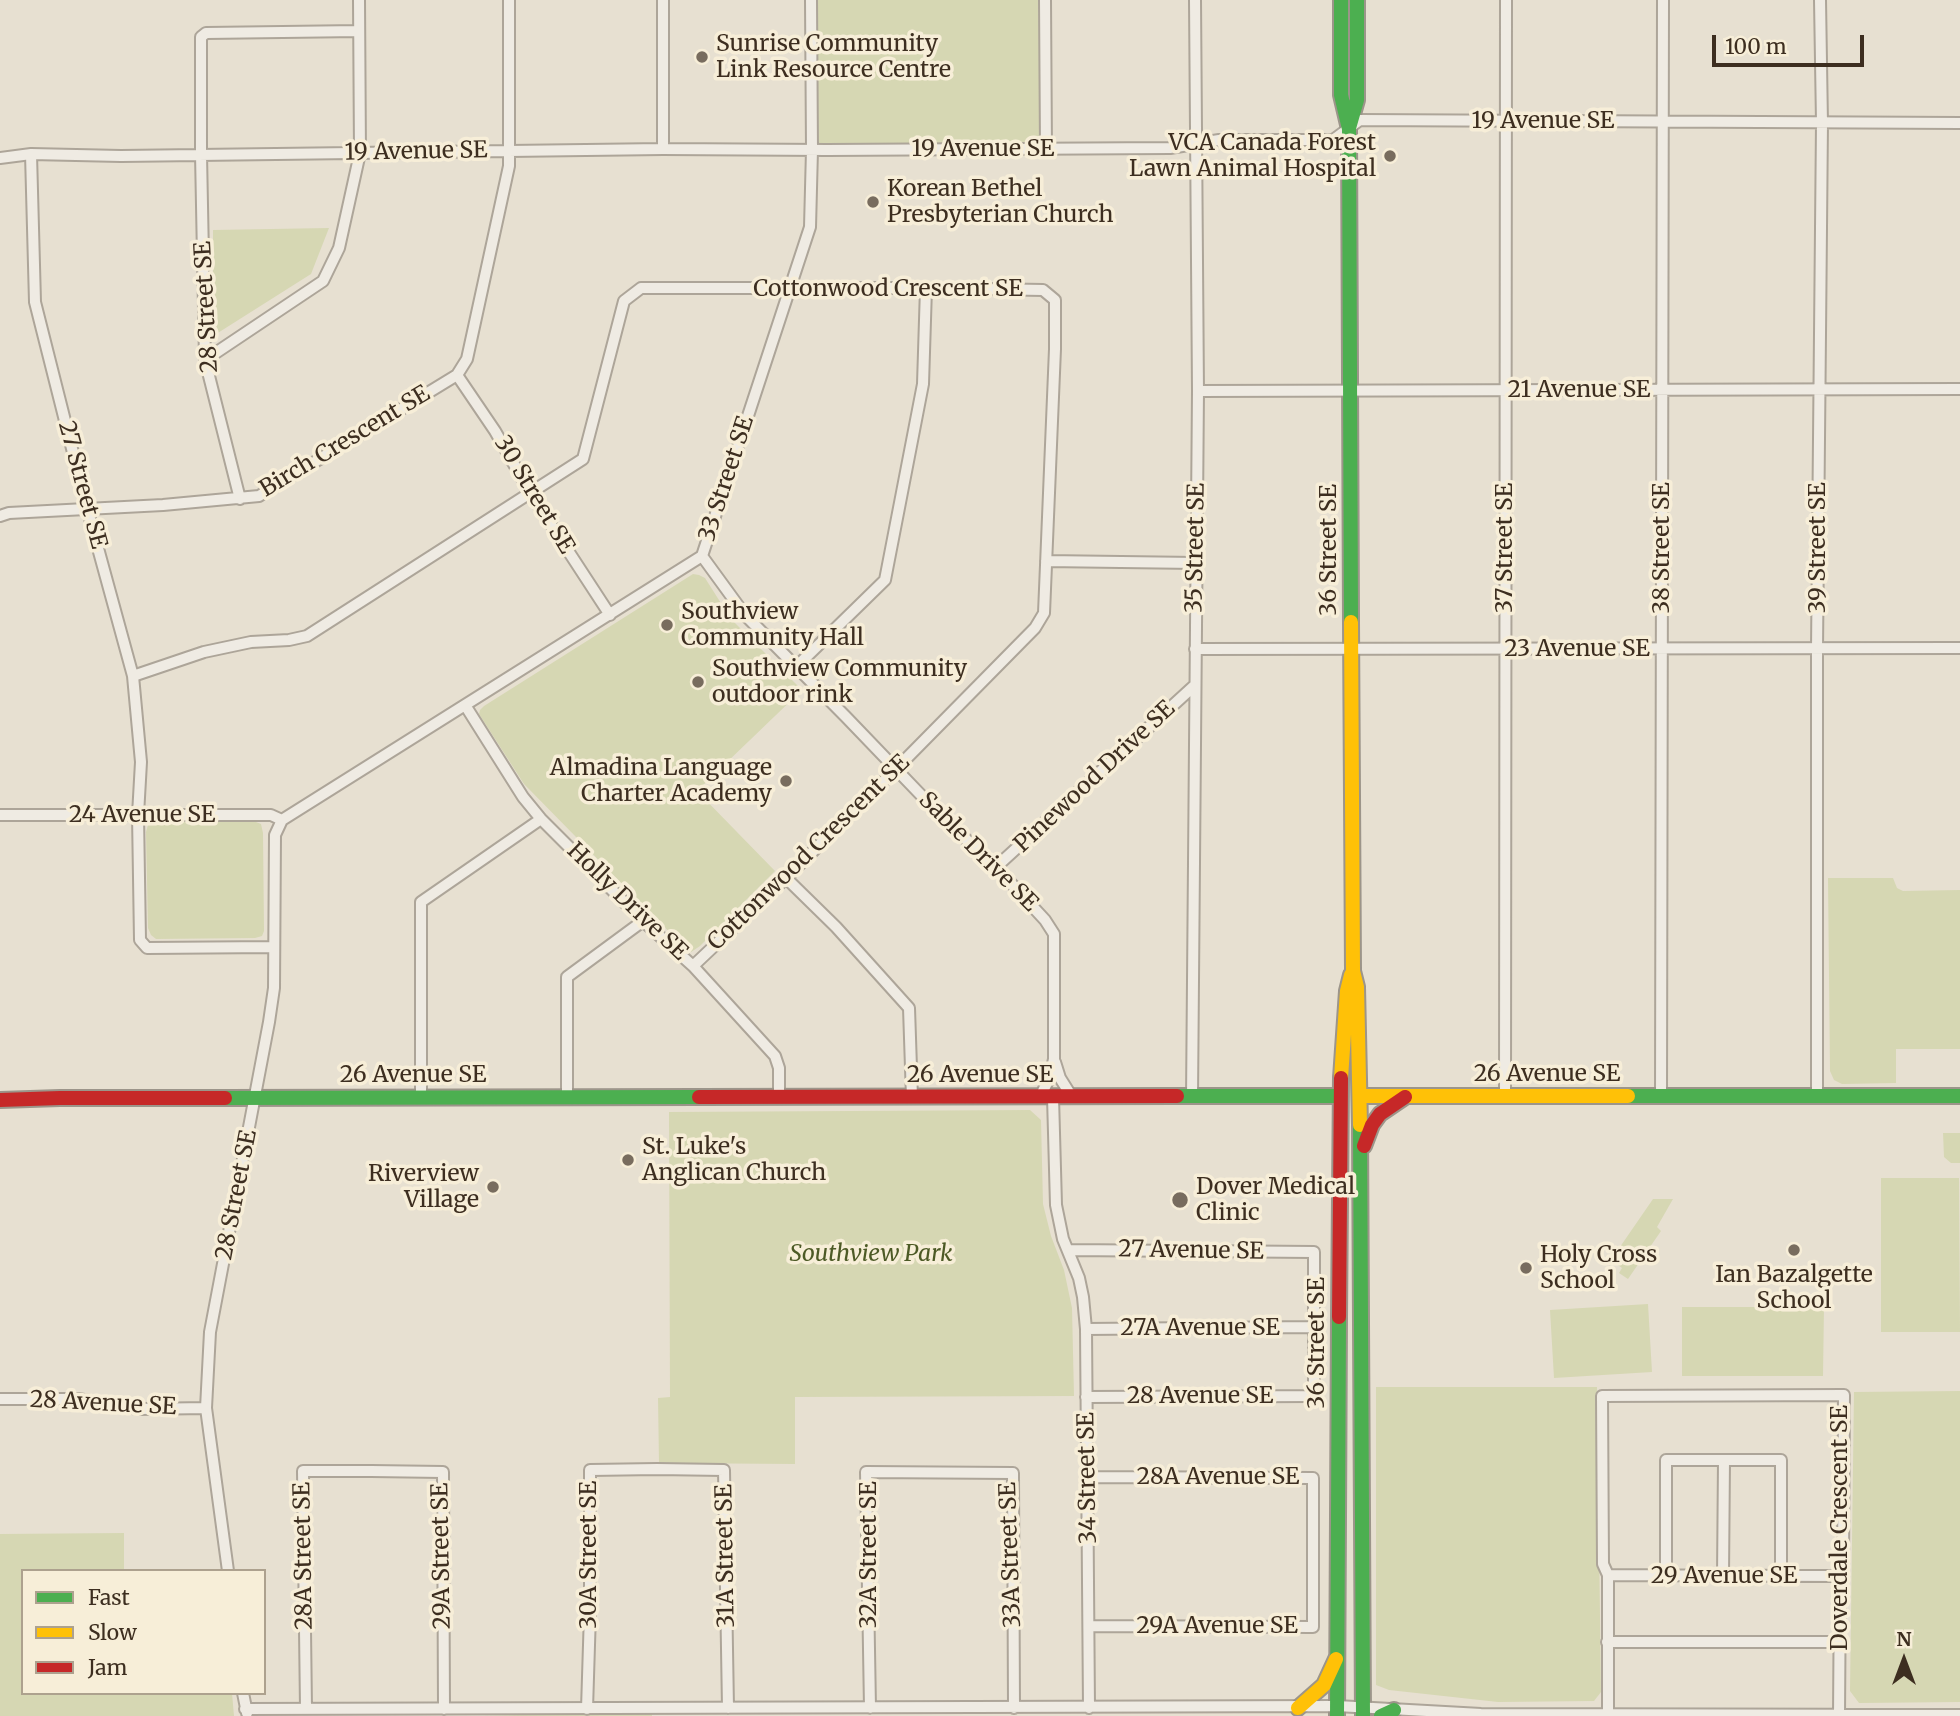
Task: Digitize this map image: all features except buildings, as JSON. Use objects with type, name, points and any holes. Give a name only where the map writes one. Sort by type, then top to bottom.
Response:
[{"type":"main road","name":"36 Street SE","points":[[1341,0],[1341,95],[1349,129],[1353,971],[1357,987],[1361,1154],[1363,1711]]},
{"type":"main road","name":"36 Street SE","points":[[1349,129],[1357,100],[1357,0]]},
{"type":"main road","name":"36 Street SE","points":[[1337,1711],[1340,1096],[1347,991],[1353,971]]},
{"type":"main road","name":"26 Avenue SE","points":[[0,1100],[1340,1096]]},
{"type":"main road","name":"26 Avenue SE","points":[[1360,1096],[1960,1097]]},
{"type":"main road","points":[[1361,1154],[1378,1116],[1406,1096]]},
{"type":"main road","points":[[1298,1708],[1324,1685],[1338,1655]]},
{"type":"street","points":[[205,360],[323,281],[339,248],[360,153],[359,0]]},
{"type":"street","name":"Birch Crescent SE","points":[[0,516],[9,513],[163,505],[259,496],[457,375],[467,359],[509,166],[509,0]]},
{"type":"street","points":[[663,0],[663,149]]},
{"type":"street","name":"33 Street SE","points":[[282,820],[702,556],[810,227],[811,0]]},
{"type":"street","points":[[1045,0],[1046,149]]},
{"type":"street","name":"35 Street SE","points":[[1192,1097],[1198,391],[1195,0]]},
{"type":"street","name":"37 Street SE","points":[[1504,1096],[1506,0]]},
{"type":"street","name":"38 Street SE","points":[[1661,1097],[1663,0]]},
{"type":"street","name":"39 Street SE","points":[[1817,1097],[1818,389],[1822,123],[1820,0]]},
{"type":"street","name":"28 Street SE","points":[[240,499],[205,360],[201,37],[206,33],[359,31]]},
{"type":"street","name":"19 Avenue SE","points":[[0,158],[31,154],[1170,148],[1219,140],[1333,140],[1360,120],[1960,123]]},
{"type":"street","name":"27 Street SE","points":[[31,154],[35,302],[133,676],[141,762],[138,815],[140,940],[147,948],[274,947]]},
{"type":"street","name":"Cottonwood Crescent SE","points":[[133,676],[204,652],[251,642],[307,636],[583,459],[624,300],[641,288],[1043,290],[1055,300],[1044,613],[1035,628],[896,769],[693,966]]},
{"type":"street","points":[[796,667],[885,580],[923,384],[926,288]]},
{"type":"street","name":"30 Street SE","points":[[457,375],[610,615]]},
{"type":"street","name":"21 Avenue SE","points":[[1198,391],[1960,389]]},
{"type":"street","name":"Sable Drive SE","points":[[702,556],[745,615],[943,818],[996,867],[1045,920],[1054,934],[1054,1059],[1047,1097],[1056,1205],[1068,1250]]},
{"type":"street","points":[[1046,561],[1196,563]]},
{"type":"street","name":"23 Avenue SE","points":[[1195,649],[1960,648]]},
{"type":"street","name":"Pinewood Drive SE","points":[[996,867],[1194,686]]},
{"type":"street","name":"Holly Drive SE","points":[[465,705],[523,797],[541,819],[693,966],[775,1056],[779,1068],[779,1098]]},
{"type":"street","name":"24 Avenue SE","points":[[0,815],[271,815],[282,820]]},
{"type":"street","points":[[421,1098],[421,902],[541,819]]},
{"type":"street","name":"28 Street SE","points":[[228,1569],[206,1408],[211,1332],[256,1098],[274,988],[275,835],[282,820]]},
{"type":"street","points":[[786,878],[836,927],[909,1008],[912,1098]]},
{"type":"street","points":[[567,1097],[567,977],[643,920]]},
{"type":"street","name":"Sable Drive SE","points":[[1054,1059],[1060,1078],[1072,1097]]},
{"type":"street","name":"26 Avenue SE","points":[[1340,1096],[1360,1096]]},
{"type":"street","name":"27 Avenue SE","points":[[1068,1250],[1314,1252],[1314,1327]]},
{"type":"street","name":"34 Street SE","points":[[1068,1250],[1079,1278],[1086,1329],[1089,1708]]},
{"type":"street","name":"28 Avenue SE","points":[[1086,1397],[1314,1396],[1314,1327]]},
{"type":"street","name":"27A Avenue SE","points":[[1086,1329],[1314,1327]]},
{"type":"street","name":"Doverdale Crescent SE","points":[[1608,1713],[1608,1575],[1603,1564],[1602,1396],[1844,1395],[1839,1715]]},
{"type":"street","name":"28 Avenue SE","points":[[0,1399],[78,1399],[139,1409],[206,1408]]},
{"type":"street","points":[[1667,1575],[1666,1460],[1781,1460],[1781,1576]]},
{"type":"street","points":[[1723,1576],[1724,1460]]},
{"type":"street","name":"30A Street SE","points":[[587,1709],[590,1469],[657,1469]]},
{"type":"street","name":"31A Street SE","points":[[657,1469],[724,1470],[728,1709]]},
{"type":"street","name":"28A Street SE","points":[[306,1709],[303,1471],[371,1471]]},
{"type":"street","name":"29A Street SE","points":[[371,1471],[443,1472],[444,1709]]},
{"type":"street","name":"32A Street SE","points":[[870,1708],[866,1472],[938,1472]]},
{"type":"street","name":"33A Street SE","points":[[938,1472],[1013,1473],[1014,1708]]},
{"type":"street","name":"28A Avenue SE","points":[[1088,1477],[1313,1478],[1313,1553]]},
{"type":"street","name":"29A Avenue SE","points":[[1088,1626],[1313,1627],[1313,1553]]},
{"type":"street","name":"29 Avenue SE","points":[[1608,1575],[1840,1576]]},
{"type":"street","points":[[1607,1642],[1840,1642]]},
{"type":"street","points":[[243,1695],[246,1713],[306,1709],[870,1708],[940,1712],[1014,1708],[1298,1708],[1481,1714],[1960,1715]]},
{"type":"green space","points":[[811,0],[1045,0],[1046,149],[812,150]]},
{"type":"green space","points":[[329,228],[311,274],[213,336],[213,230]]},
{"type":"green space","points":[[693,574],[705,578],[731,619],[802,690],[697,791],[775,871],[691,952],[524,784],[479,714],[484,706]]},
{"type":"green space","points":[[155,822],[261,824],[262,936],[156,939],[151,935],[148,928],[146,832],[148,825]]},
{"type":"green space","points":[[1828,878],[1893,878],[1897,888],[1903,891],[1960,890],[1960,1049],[1896,1049],[1896,1083],[1842,1084],[1834,1080],[1830,1071]]},
{"type":"green space","name":"Southview Park","points":[[1030,1110],[1041,1120],[1043,1204],[1064,1270],[1072,1308],[1074,1396],[795,1397],[795,1464],[659,1463],[658,1398],[670,1397],[669,1112]]},
{"type":"green space","points":[[1943,1133],[1960,1133],[1960,1163],[1951,1163],[1944,1157]]},
{"type":"green space","points":[[1881,1178],[1959,1178],[1960,1332],[1881,1332]]},
{"type":"green space","points":[[1653,1199],[1673,1199],[1657,1227],[1661,1231],[1628,1279],[1619,1273],[1622,1268],[1611,1260]]},
{"type":"green space","points":[[1648,1304],[1652,1372],[1554,1378],[1550,1310]]},
{"type":"green space","points":[[1682,1307],[1824,1307],[1823,1376],[1682,1376]]},
{"type":"green space","points":[[1376,1387],[1597,1387],[1601,1692],[1594,1701],[1498,1702],[1389,1690],[1376,1685]]},
{"type":"green space","points":[[1960,1391],[1960,1702],[1859,1703],[1850,1691],[1854,1392]]},
{"type":"green space","points":[[124,1533],[124,1569],[21,1569],[21,1695],[232,1695],[234,1716],[0,1716],[0,1534]]},
{"type":"green space","points":[[652,1712],[652,1716],[480,1716],[594,1713]]},
{"type":"traffic: fast","points":[[1341,0],[1341,95],[1349,129],[1351,622]]},
{"type":"traffic: fast","points":[[1349,128],[1357,100],[1357,0]]},
{"type":"traffic: fast","points":[[1177,1096],[1340,1096]]},
{"type":"traffic: fast","points":[[1628,1096],[1960,1096]]},
{"type":"traffic: fast","points":[[225,1098],[699,1097]]},
{"type":"traffic: fast","points":[[1360,1125],[1363,1716]]},
{"type":"traffic: fast","points":[[1337,1716],[1339,1317]]},
{"type":"traffic: fast","points":[[1381,1716],[1394,1710]]},
{"type":"traffic: slow","points":[[1351,622],[1353,971],[1357,987],[1360,1125]]},
{"type":"traffic: slow","points":[[1341,1078],[1347,991],[1351,975]]},
{"type":"traffic: slow","points":[[1360,1096],[1628,1096]]},
{"type":"traffic: slow","points":[[1298,1708],[1324,1685],[1336,1659]]},
{"type":"traffic: jam","points":[[1339,1317],[1341,1078]]},
{"type":"traffic: jam","points":[[699,1097],[1177,1096]]},
{"type":"traffic: jam","points":[[1364,1146],[1372,1125],[1380,1114],[1405,1097]]},
{"type":"traffic: jam","points":[[0,1100],[225,1098]]},
{"type":"place","name":"Sunrise Community Link Resource Centre","points":[[702,57]]},
{"type":"place","name":"VCA Canada Forest Lawn Animal Hospital","points":[[1390,156]]},
{"type":"place","name":"Korean Bethel Presbyterian Church","points":[[873,202]]},
{"type":"place","name":"Southview Community Hall","points":[[667,625]]},
{"type":"place","name":"Southview Community outdoor rink","points":[[698,682]]},
{"type":"place","name":"Almadina Language Charter Academy","points":[[786,781]]},
{"type":"place","name":"St. Luke's Anglican Church","points":[[628,1160]]},
{"type":"place","name":"Riverview Village","points":[[493,1187]]},
{"type":"place","name":"Dover Medical Clinic","points":[[1180,1200]]},
{"type":"place","name":"Ian Bazalgette School","points":[[1794,1250]]},
{"type":"place","name":"Holy Cross School","points":[[1526,1268]]}]
